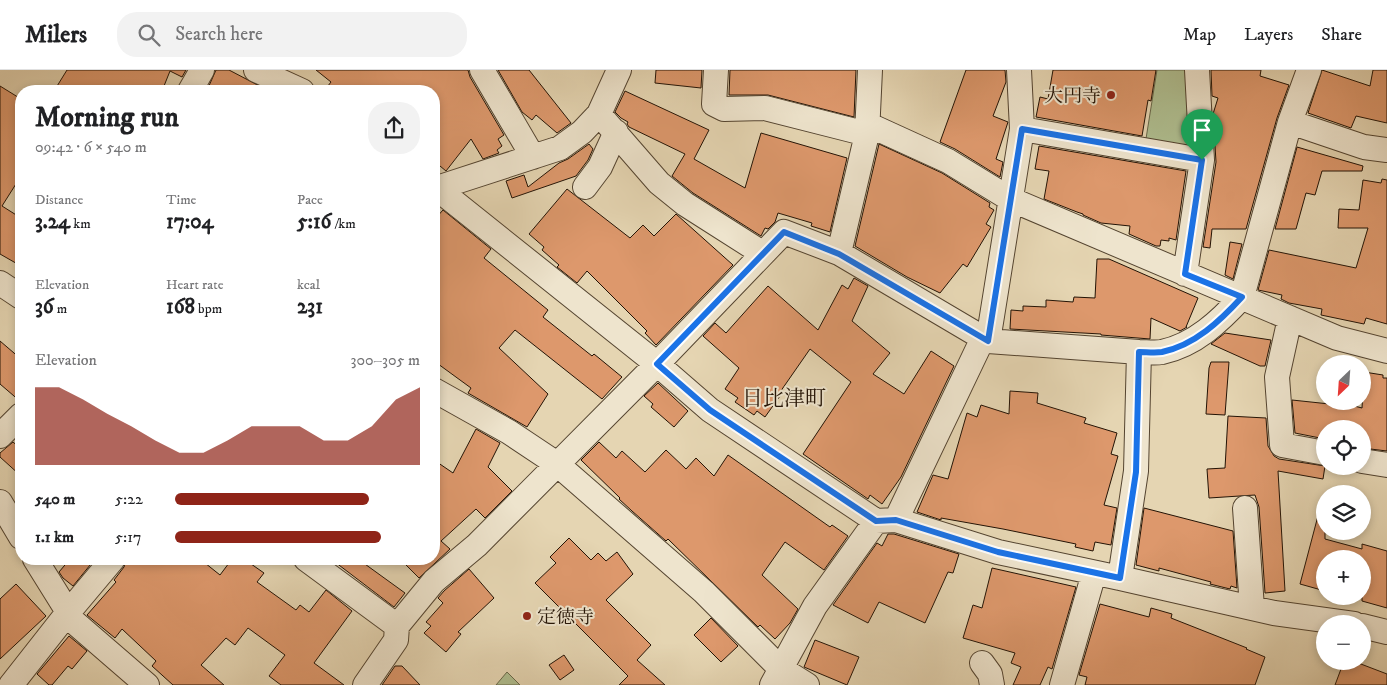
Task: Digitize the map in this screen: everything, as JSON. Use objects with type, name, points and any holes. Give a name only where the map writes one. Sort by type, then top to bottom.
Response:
[{"type":"street","points":[[193,85],[202,70]]},
{"type":"street","points":[[256,70],[289,85]]},
{"type":"street","points":[[482,70],[533,157]]},
{"type":"street","points":[[440,186],[560,148],[582,132],[600,114],[619,70]]},
{"type":"street","points":[[716,70],[714,104],[724,109],[765,108],[867,129],[948,161],[1010,200],[1337,338],[1387,351]]},
{"type":"street","points":[[839,254],[867,129],[870,70]]},
{"type":"street","points":[[776,677],[815,606],[886,521],[985,339],[1022,129],[1020,70]]},
{"type":"street","points":[[1185,274],[1202,160],[1197,70]]},
{"type":"street","points":[[364,685],[396,640],[397,626],[434,582],[476,545],[657,364],[784,232],[839,254],[985,339],[1139,352],[1162,352],[1188,343],[1218,321],[1242,297],[1290,122],[1309,70]]},
{"type":"street","points":[[600,114],[659,184],[685,204],[762,253]]},
{"type":"street","points":[[1290,122],[1364,147],[1387,150]]},
{"type":"street","points":[[1022,129],[1202,160]]},
{"type":"street","points":[[585,187],[600,168],[616,132]]},
{"type":"street","points":[[440,192],[657,364],[710,410],[886,521],[998,552],[1274,613],[1316,619]]},
{"type":"street","points":[[0,283],[15,293]]},
{"type":"street","points":[[1290,318],[1277,377],[1282,445],[1316,451]]},
{"type":"street","points":[[1120,578],[1136,472],[1139,352]]},
{"type":"street","points":[[440,393],[509,432],[557,464],[704,592],[776,677],[806,685]]},
{"type":"street","points":[[0,436],[15,421]]},
{"type":"street","points":[[1371,462],[1387,465]]},
{"type":"street","points":[[0,502],[15,527]]},
{"type":"street","points":[[1245,508],[1252,608]]},
{"type":"street","points":[[38,565],[67,614],[147,685]]},
{"type":"street","points":[[11,685],[108,565]]},
{"type":"street","points":[[314,565],[397,626]]},
{"type":"street","points":[[1062,685],[1094,573]]},
{"type":"street","points":[[1371,628],[1387,632]]},
{"type":"street","points":[[982,663],[990,674],[992,685]]},
{"type":"green space","points":[[1157,70],[1191,70],[1191,152],[1145,145]]},
{"type":"green space","points":[[507,672],[520,685],[496,685]]},
{"type":"building","points":[[67,70],[186,70],[182,77],[170,71],[164,85],[58,85]]},
{"type":"building","points":[[216,70],[229,70],[258,85],[209,85]]},
{"type":"building","points":[[316,70],[468,70],[470,77],[504,135],[498,139],[502,146],[497,150],[499,153],[483,159],[471,139],[446,171],[440,166],[440,85],[329,85],[331,82]]},
{"type":"building","points":[[498,70],[529,70],[571,123],[557,133],[536,115],[532,120],[522,112]]},
{"type":"building","points":[[656,70],[702,70],[701,88],[655,83]]},
{"type":"building","points":[[730,70],[856,70],[854,117],[768,95],[729,95]]},
{"type":"building","points":[[966,70],[1005,70],[1006,82],[993,116],[1008,122],[996,159],[1003,162],[1000,177],[955,149],[940,142]]},
{"type":"building","points":[[1053,70],[1156,70],[1151,101],[1148,100],[1142,136],[1036,117],[1040,97],[1048,99]]},
{"type":"building","points":[[1211,70],[1261,70],[1260,76],[1289,85],[1277,118],[1246,229],[1212,229],[1210,248],[1203,247],[1216,162],[1213,114],[1218,98],[1212,96]]},
{"type":"building","points":[[1322,70],[1370,86],[1373,70],[1387,70],[1387,123],[1356,116],[1351,128],[1308,113]]},
{"type":"building","points":[[0,86],[15,95],[15,185],[2,206],[15,214],[15,263],[0,254]]},
{"type":"building","points":[[625,91],[709,130],[694,159],[745,188],[761,133],[847,158],[830,232],[811,226],[812,223],[778,213],[775,222],[768,229],[765,228],[761,236],[693,193],[672,176],[685,154],[629,127],[628,122],[615,112]]},
{"type":"building","points":[[589,144],[593,149],[588,160],[576,176],[512,198],[506,181],[524,175],[528,187],[559,163]]},
{"type":"building","points":[[879,144],[942,173],[990,203],[989,207],[994,210],[986,224],[991,227],[967,267],[963,264],[940,293],[907,277],[855,246]]},
{"type":"building","points":[[1039,146],[1186,171],[1176,240],[1169,238],[1169,241],[1161,240],[1160,246],[1156,246],[1129,234],[1130,226],[1101,223],[1044,199],[1049,171],[1035,169]]},
{"type":"building","points":[[1297,147],[1363,166],[1362,171],[1322,171],[1315,195],[1306,193],[1296,229],[1275,229]]},
{"type":"building","points":[[1382,179],[1387,180],[1387,324],[1366,318],[1364,324],[1321,315],[1322,309],[1289,303],[1281,299],[1282,295],[1258,290],[1269,250],[1356,268],[1368,228],[1338,228],[1339,209],[1359,210],[1363,180],[1381,183]]},
{"type":"building","points":[[567,189],[630,238],[643,225],[654,236],[676,214],[733,265],[656,345],[645,333],[647,331],[587,271],[577,283],[557,267],[559,265],[542,250],[544,247],[529,234]]},
{"type":"building","points":[[443,210],[491,249],[484,258],[548,310],[543,317],[622,377],[602,399],[515,330],[499,348],[548,394],[527,427],[468,393],[471,388],[440,365],[440,213]]},
{"type":"building","points":[[1230,242],[1242,244],[1233,279],[1225,275]]},
{"type":"building","points":[[1097,259],[1109,259],[1198,298],[1187,327],[1180,331],[1151,318],[1150,339],[1010,329],[1011,310],[1023,311],[1023,306],[1046,307],[1046,300],[1073,302],[1074,297],[1095,298]]},
{"type":"building","points":[[854,278],[868,286],[852,321],[890,353],[873,374],[904,394],[931,351],[954,366],[901,477],[882,504],[870,495],[868,499],[803,454],[851,382],[810,349],[765,417],[757,411],[754,415],[735,402],[738,398],[725,389],[739,368],[703,336],[715,323],[726,333],[768,286],[818,330],[842,285],[848,289]]},
{"type":"building","points":[[1225,333],[1271,340],[1265,366],[1260,366],[1211,344]]},
{"type":"building","points":[[0,341],[15,354],[15,397],[0,384]]},
{"type":"building","points":[[1211,362],[1229,362],[1225,415],[1206,414]]},
{"type":"building","points":[[1371,373],[1383,375],[1383,378],[1387,378],[1387,451],[1371,449],[1371,420],[1316,420],[1316,437],[1295,433],[1292,400],[1316,403],[1316,410],[1371,410]]},
{"type":"building","points":[[658,383],[688,411],[674,427],[651,407],[653,404],[644,396]]},
{"type":"building","points":[[1010,391],[1038,393],[1037,403],[1086,418],[1084,423],[1117,433],[1111,454],[1118,456],[1104,505],[1117,508],[1111,545],[1095,542],[1093,551],[1075,547],[1076,544],[941,518],[941,520],[917,512],[933,475],[948,479],[967,413],[977,417],[981,405],[1009,414]]},
{"type":"building","points":[[1228,416],[1266,418],[1268,446],[1274,456],[1279,459],[1316,465],[1316,475],[1324,475],[1323,479],[1278,471],[1285,591],[1265,593],[1259,507],[1255,495],[1209,498],[1207,469],[1225,468]]},
{"type":"building","points":[[476,429],[500,443],[488,467],[512,491],[485,518],[476,509],[441,541],[450,549],[440,558],[440,464],[453,473]]},
{"type":"building","points":[[13,442],[15,444],[15,471],[0,457],[0,453]]},
{"type":"building","points":[[599,442],[616,458],[622,451],[645,472],[666,450],[686,469],[696,458],[714,476],[728,455],[830,527],[832,525],[848,536],[824,570],[785,542],[762,575],[798,609],[790,623],[775,639],[760,625],[758,627],[668,539],[666,541],[632,511],[581,460]]},
{"type":"building","points":[[1144,508],[1233,531],[1237,588],[1231,586],[1230,589],[1159,568],[1159,571],[1136,565]]},
{"type":"building","points":[[1316,523],[1316,540],[1329,540],[1362,549],[1362,544],[1387,551],[1387,608],[1371,604],[1371,550],[1316,550],[1316,588],[1300,584]]},
{"type":"building","points":[[888,534],[894,534],[959,554],[953,573],[948,572],[925,623],[879,602],[868,623],[833,605],[877,543],[882,546]]},
{"type":"building","points":[[569,538],[591,560],[598,553],[606,561],[617,552],[633,574],[606,600],[651,645],[637,660],[665,685],[619,685],[628,676],[535,583],[556,563],[550,557]]},
{"type":"building","points":[[65,565],[90,565],[73,586],[59,572]]},
{"type":"building","points":[[124,565],[208,565],[220,575],[228,565],[253,565],[264,573],[257,582],[296,610],[300,605],[309,612],[326,590],[352,611],[314,663],[344,685],[281,685],[269,676],[285,655],[248,628],[235,645],[226,638],[201,665],[224,685],[173,685],[152,666],[156,661],[122,629],[115,638],[87,615],[116,582],[114,580]]},
{"type":"building","points":[[339,565],[366,565],[405,593],[394,607]]},
{"type":"building","points":[[406,565],[433,565],[419,578]]},
{"type":"building","points":[[992,568],[1076,587],[1052,669],[1048,667],[1040,685],[1013,685],[1021,667],[1011,663],[1015,653],[963,638],[973,605],[982,608]]},
{"type":"building","points":[[469,569],[494,598],[458,632],[461,634],[446,652],[424,633],[431,626],[426,622],[443,603],[438,598]]},
{"type":"building","points":[[16,584],[46,616],[0,659],[0,599]]},
{"type":"building","points":[[1100,604],[1149,617],[1151,608],[1172,614],[1171,618],[1265,657],[1255,685],[1085,685],[1087,677],[1079,675]]},
{"type":"building","points":[[711,618],[738,646],[721,662],[694,635]]},
{"type":"building","points":[[69,636],[87,651],[72,669],[68,666],[52,685],[49,685],[37,674]]},
{"type":"building","points":[[815,640],[859,657],[847,685],[804,667]]},
{"type":"building","points":[[564,655],[574,670],[560,680],[549,665]]},
{"type":"building","points":[[395,666],[402,666],[420,685],[382,685]]},
{"type":"building","points":[[1371,668],[1387,674],[1387,685],[1335,685],[1341,670],[1371,670]]},
{"type":"place","name":"大円寺","points":[[1111,95]]},
{"type":"place","name":"定徳寺","points":[[527,616]]},
{"type":"district","name":"日比津町","points":[[784,398]]},
{"type":"route","points":[[1022,129],[1202,160],[1185,274],[1242,297],[1223,317],[1188,343],[1162,352],[1139,352],[1136,472],[1120,578],[998,552],[896,520],[876,521],[710,410],[657,364],[784,232],[839,254],[988,341],[1022,129]]}]
